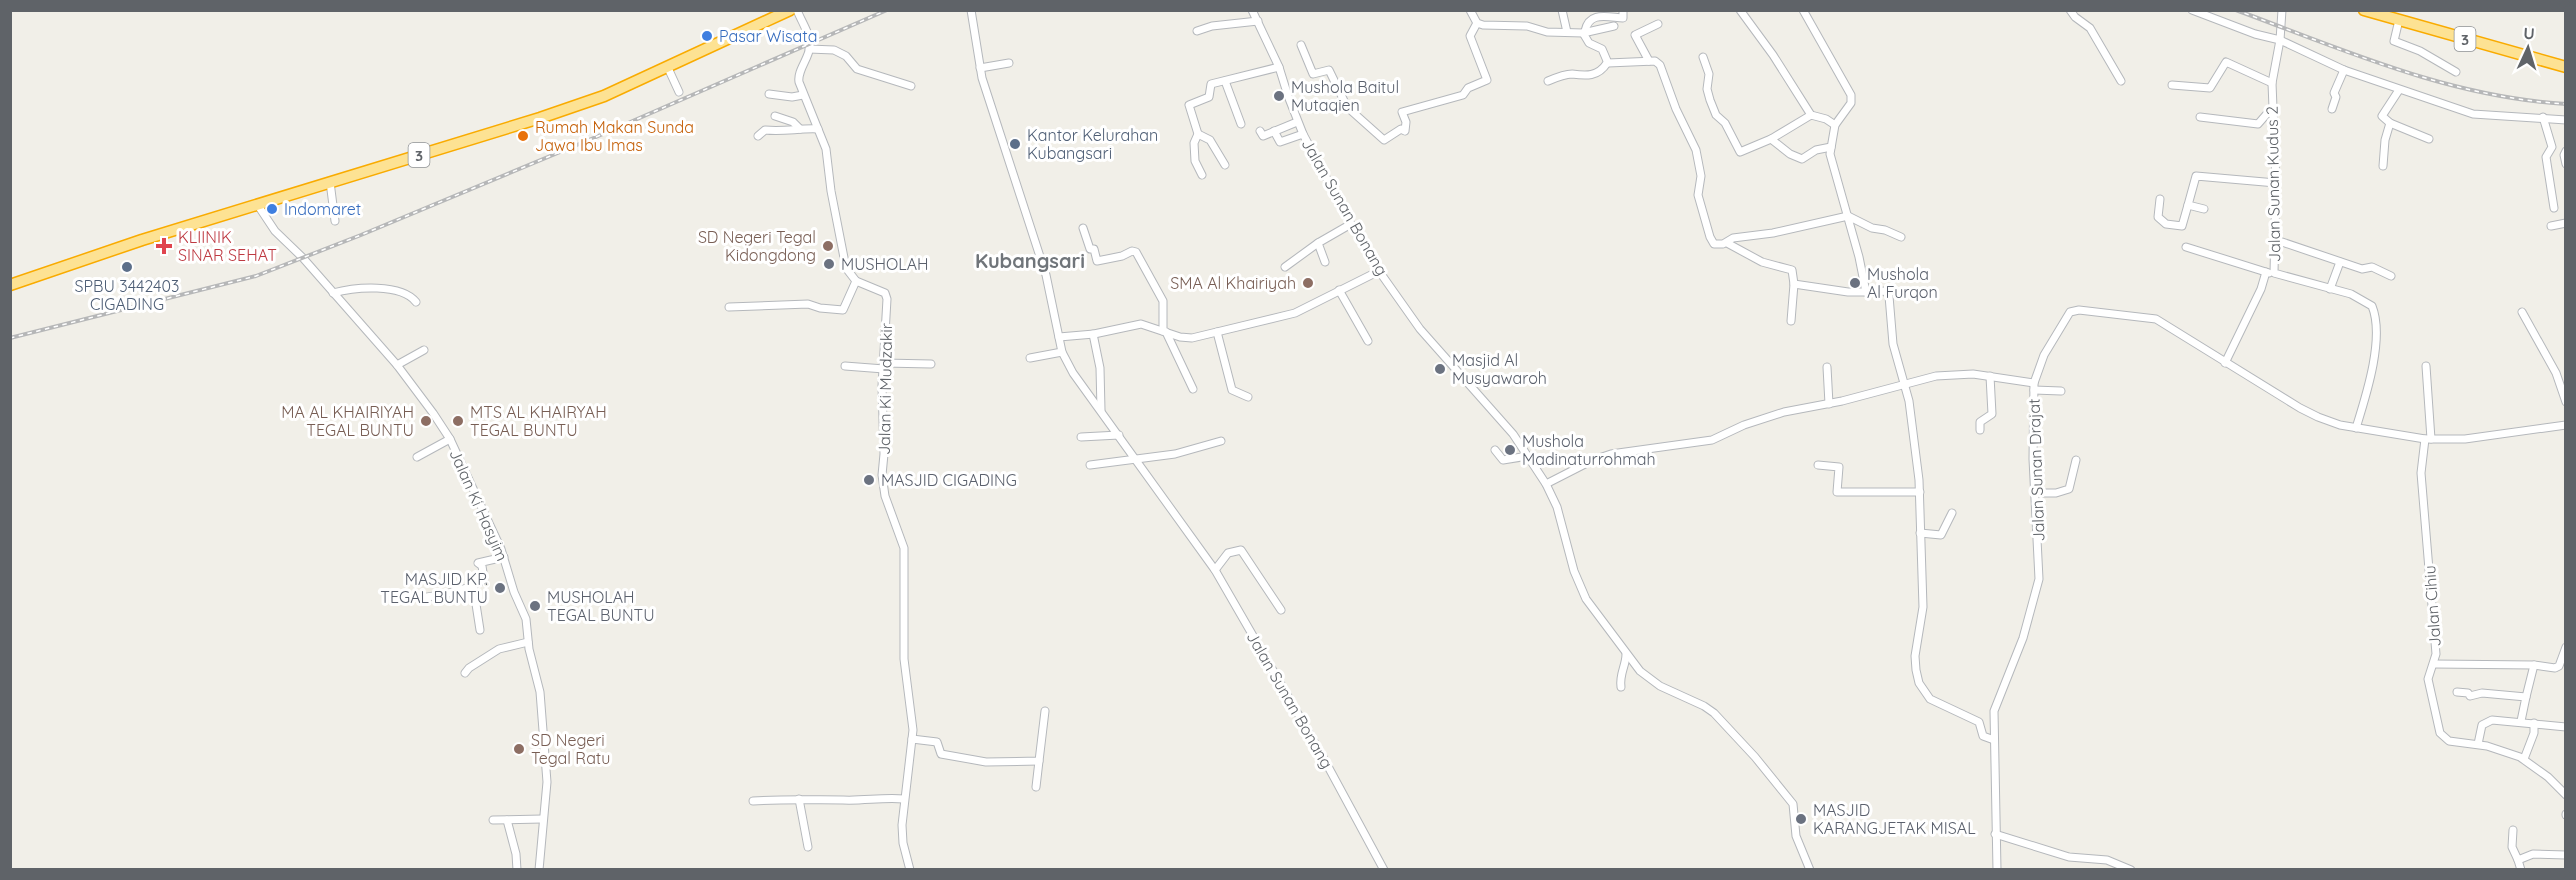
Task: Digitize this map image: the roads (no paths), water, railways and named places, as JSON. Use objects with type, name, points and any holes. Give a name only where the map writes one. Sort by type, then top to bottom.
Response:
[{"type":"highway","name":"3","points":[[10,285],[58,267],[256,204],[540,118],[604,96],[790,10]]},
{"type":"highway","name":"3","points":[[2364,10],[2565,67]]},
{"type":"street","points":[[729,307],[808,304],[820,308],[842,310],[856,281],[846,268],[831,191],[828,157],[803,95],[798,76],[807,58],[810,43],[796,10]]},
{"type":"street","name":"Jalan Sunan Bonang","points":[[971,10],[980,68],[1046,275],[1062,352],[1073,374],[1215,570],[1324,759],[1384,870]]},
{"type":"street","name":"Jalan Sunan Bonang","points":[[1252,10],[1279,67],[1297,122],[1351,224],[1380,271],[1420,329],[1514,434],[1546,484],[1557,507],[1574,571],[1586,599],[1641,671],[1660,686],[1714,713],[1755,757],[1793,804],[1796,836],[1810,870]]},
{"type":"street","points":[[1470,10],[1477,23],[1483,25],[1527,26],[1547,32],[1584,32],[1614,26]]},
{"type":"street","points":[[1562,10],[1567,32]]},
{"type":"street","points":[[1607,63],[1602,49],[1589,43],[1584,32],[1586,24],[1593,18],[1604,15],[1623,18],[1623,10]]},
{"type":"street","points":[[1740,10],[1773,55],[1811,115],[1835,124]]},
{"type":"street","points":[[1803,10],[1851,95],[1851,103],[1835,124],[1831,147],[1832,160],[1866,292]]},
{"type":"street","points":[[2070,10],[2075,17],[2090,28],[2121,81]]},
{"type":"street","points":[[2192,10],[2255,34],[2280,40],[2344,70],[2398,90],[2473,114],[2565,120]]},
{"type":"street","name":"Jalan Sunan Kudus 2","points":[[2282,10],[2280,40],[2272,83],[2276,183],[2274,273],[2365,300],[2373,306],[2376,328],[2373,353],[2367,391],[2356,428]]},
{"type":"street","points":[[2399,20],[2394,41],[2456,72]]},
{"type":"street","points":[[1197,31],[1212,26],[1257,21]]},
{"type":"street","points":[[1301,45],[1313,74],[1329,70],[1347,107],[1383,140],[1386,140],[1401,129],[1406,130],[1402,112],[1463,95],[1468,88],[1487,80],[1470,36],[1477,23]]},
{"type":"street","points":[[1649,61],[1635,36],[1658,24]]},
{"type":"street","points":[[809,49],[834,50],[846,56],[857,69],[911,86]]},
{"type":"street","points":[[1703,57],[1709,74],[1707,89],[1710,100],[1716,115],[1725,123],[1740,152],[1772,139],[1811,115]]},
{"type":"street","points":[[1607,63],[1655,60],[1660,65],[1676,109],[1696,150],[1701,176],[1698,195],[1714,244],[1848,216],[1872,228],[1885,230],[1901,237]]},
{"type":"street","points":[[2172,85],[2210,88],[2226,62],[2272,83]]},
{"type":"street","points":[[980,68],[1009,63]]},
{"type":"street","points":[[1548,81],[1572,74],[1579,77],[1588,75],[1601,71],[1607,63]]},
{"type":"street","points":[[1202,175],[1195,161],[1194,150],[1198,134],[1189,105],[1209,97],[1209,85],[1279,67]]},
{"type":"street","points":[[668,68],[679,92]]},
{"type":"street","points":[[2332,109],[2336,97],[2334,93],[2344,70]]},
{"type":"street","points":[[1225,81],[1241,124]]},
{"type":"street","points":[[2398,90],[2382,116],[2390,123],[2428,139]]},
{"type":"street","points":[[769,94],[792,97],[803,95]]},
{"type":"street","points":[[2200,117],[2258,124],[2272,108]]},
{"type":"street","points":[[775,116],[793,122],[800,129]]},
{"type":"street","points":[[2543,117],[2552,147],[2546,157],[2554,208]]},
{"type":"street","points":[[1260,131],[1263,136],[1297,122]]},
{"type":"street","points":[[2383,166],[2386,135],[2390,123]]},
{"type":"street","points":[[758,136],[765,130],[786,132],[818,129]]},
{"type":"street","points":[[1274,131],[1280,142],[1303,134]]},
{"type":"street","points":[[1198,134],[1210,140],[1226,165]]},
{"type":"street","points":[[1772,139],[1790,154],[1802,159],[1816,150],[1831,147]]},
{"type":"street","points":[[2565,151],[2565,164]]},
{"type":"street","points":[[2160,200],[2158,217],[2166,224],[2182,226],[2196,176],[2276,183]]},
{"type":"street","points":[[330,182],[335,221]]},
{"type":"street","name":"Jalan Ki Hasyim","points":[[256,204],[275,231],[303,258],[397,365],[450,439],[504,557],[514,592],[526,620],[528,642],[539,687],[544,730],[547,782],[539,870]]},
{"type":"street","points":[[2188,205],[2204,209]]},
{"type":"street","points":[[2551,226],[2565,223]]},
{"type":"street","points":[[1285,267],[1318,243],[1351,224]]},
{"type":"street","points":[[1083,228],[1089,248],[1094,249],[1097,261],[1122,256],[1132,251],[1136,252],[1163,301],[1165,331],[1193,389]]},
{"type":"street","points":[[2276,240],[2362,269],[2372,267],[2391,276]]},
{"type":"street","points":[[1318,243],[1325,262]]},
{"type":"street","points":[[1727,243],[1762,262],[1792,270],[1794,285],[1791,321]]},
{"type":"street","points":[[2186,247],[2274,273]]},
{"type":"street","points":[[2330,289],[2340,262]]},
{"type":"street","points":[[1059,338],[1093,334],[1133,324],[1141,324],[1187,338],[1217,332],[1295,313],[1380,271]]},
{"type":"street","points":[[2225,363],[2261,289],[2266,272]]},
{"type":"street","name":"Jalan Ki Mudzakir","points":[[856,281],[882,291],[887,296],[883,486],[904,548],[904,659],[912,708],[912,739],[904,799],[903,843],[910,870]]},
{"type":"street","points":[[1794,285],[1848,292],[1885,291],[1888,293],[1893,344],[1905,382],[1913,425],[1920,492],[1923,607],[1915,656],[1919,683],[1930,699],[1975,719],[1981,726],[1983,736],[1994,740]]},
{"type":"street","points":[[333,293],[355,289],[394,290],[407,293],[416,302]]},
{"type":"street","points":[[1339,291],[1368,341]]},
{"type":"street","name":"Jalan Sunan Drajat","points":[[1997,870],[1994,740],[1996,703],[2023,638],[2039,579],[2033,459],[2034,387],[2044,355],[2066,317],[2075,310],[2149,317],[2318,417],[2356,428],[2428,439],[2465,439],[2565,425]]},
{"type":"street","points":[[2522,312],[2556,374],[2565,402]]},
{"type":"street","points":[[1217,332],[1232,390],[1248,397]]},
{"type":"street","points":[[1093,334],[1100,368],[1101,410]]},
{"type":"street","points":[[397,365],[424,351]]},
{"type":"street","points":[[1030,358],[1062,352]]},
{"type":"street","points":[[845,366],[931,364]]},
{"type":"street","name":"Jalan Cihiu","points":[[2426,366],[2428,439],[2421,473],[2434,611],[2434,664],[2428,679],[2440,735],[2450,741],[2478,744],[2524,759],[2548,777],[2565,795]]},
{"type":"street","points":[[1827,367],[1828,404]]},
{"type":"street","points":[[1546,484],[1593,460],[1611,454],[1712,440],[1762,419],[1828,404],[1905,382],[1952,374],[1990,376],[2061,391]]},
{"type":"street","points":[[1980,430],[1980,422],[1992,414],[1990,376]]},
{"type":"street","points":[[1081,437],[1119,435]]},
{"type":"street","points":[[417,457],[450,439]]},
{"type":"street","points":[[1089,465],[1175,454],[1221,441]]},
{"type":"street","points":[[1494,450],[1503,460],[1528,456]]},
{"type":"street","points":[[2036,492],[2056,493],[2069,489],[2076,460]]},
{"type":"street","points":[[1818,465],[1839,468],[1837,492],[1920,492]]},
{"type":"street","points":[[1920,532],[1941,536],[1952,513]]},
{"type":"street","points":[[1215,570],[1228,553],[1240,550],[1281,610]]},
{"type":"street","points":[[414,597],[424,597],[473,585],[484,579],[482,566],[479,563],[504,557]]},
{"type":"street","points":[[473,585],[480,630]]},
{"type":"street","points":[[465,673],[499,649],[528,642]]},
{"type":"street","points":[[2434,664],[2557,667],[2565,647]]},
{"type":"street","points":[[1621,687],[1620,676],[1626,667],[1626,654]]},
{"type":"street","points":[[2521,722],[2534,665]]},
{"type":"street","points":[[2457,692],[2468,693],[2469,696],[2482,693],[2526,697]]},
{"type":"street","points":[[1036,787],[1046,711]]},
{"type":"street","points":[[2478,744],[2482,725],[2487,721],[2565,727]]},
{"type":"street","points":[[2524,759],[2534,733],[2534,723]]},
{"type":"street","points":[[912,739],[936,741],[940,744],[942,754],[969,759],[994,762],[1039,761]]},
{"type":"street","points":[[753,801],[799,799],[841,801],[884,797],[904,799]]},
{"type":"street","points":[[799,799],[808,848]]},
{"type":"street","points":[[493,820],[542,819]]},
{"type":"street","points":[[507,820],[516,854],[517,870]]},
{"type":"street","points":[[2513,830],[2512,847],[2521,870]]},
{"type":"street","points":[[1995,834],[2069,857],[2107,860],[2131,870]]},
{"type":"street","points":[[2518,860],[2533,854],[2565,855]]},
{"type":"railway","points":[[10,338],[256,276],[596,137],[887,10]]},
{"type":"railway","points":[[2236,10],[2357,55],[2439,82],[2523,100],[2566,104]]},
{"type":"place","name":"Pasar Wisata","points":[[707,36]]},
{"type":"place","name":"Mushola Baitul Mutaqien","points":[[1279,96]]},
{"type":"place","name":"Rumah Makan Sunda Jawa Ibu Imas","points":[[523,136]]},
{"type":"place","name":"Kantor Kelurahan Kubangsari","points":[[1015,144]]},
{"type":"place","name":"Indomaret","points":[[272,209]]},
{"type":"place","name":"KLIINIK SINAR SEHAT","points":[[164,246]]},
{"type":"place","name":"SD Negeri Tegal Kidongdong","points":[[828,246]]},
{"type":"place","name":"MUSHOLAH","points":[[829,264]]},
{"type":"place","name":"SPBU 3442403 CIGADING","points":[[127,267]]},
{"type":"place","name":"SMA Al Khairiyah","points":[[1308,283]]},
{"type":"place","name":"Mushola Al Furqon","points":[[1855,283]]},
{"type":"place","name":"Masjid Al Musyawaroh","points":[[1440,369]]},
{"type":"place","name":"MA AL KHAIRIYAH TEGAL BUNTU","points":[[426,421]]},
{"type":"place","name":"MTS AL KHAIRYAH TEGAL BUNTU","points":[[458,421]]},
{"type":"place","name":"Mushola Madinaturrohmah","points":[[1510,450]]},
{"type":"place","name":"MASJID CIGADING","points":[[869,480]]},
{"type":"place","name":"MASJID KP. TEGAL BUNTU","points":[[500,588]]},
{"type":"place","name":"MUSHOLAH TEGAL BUNTU","points":[[535,606]]},
{"type":"place","name":"SD Negeri Tegal Ratu","points":[[519,749]]},
{"type":"place","name":"MASJID KARANGJETAK MISAL","points":[[1801,819]]},
{"type":"district","name":"Kubangsari","points":[[1030,260]]}]
